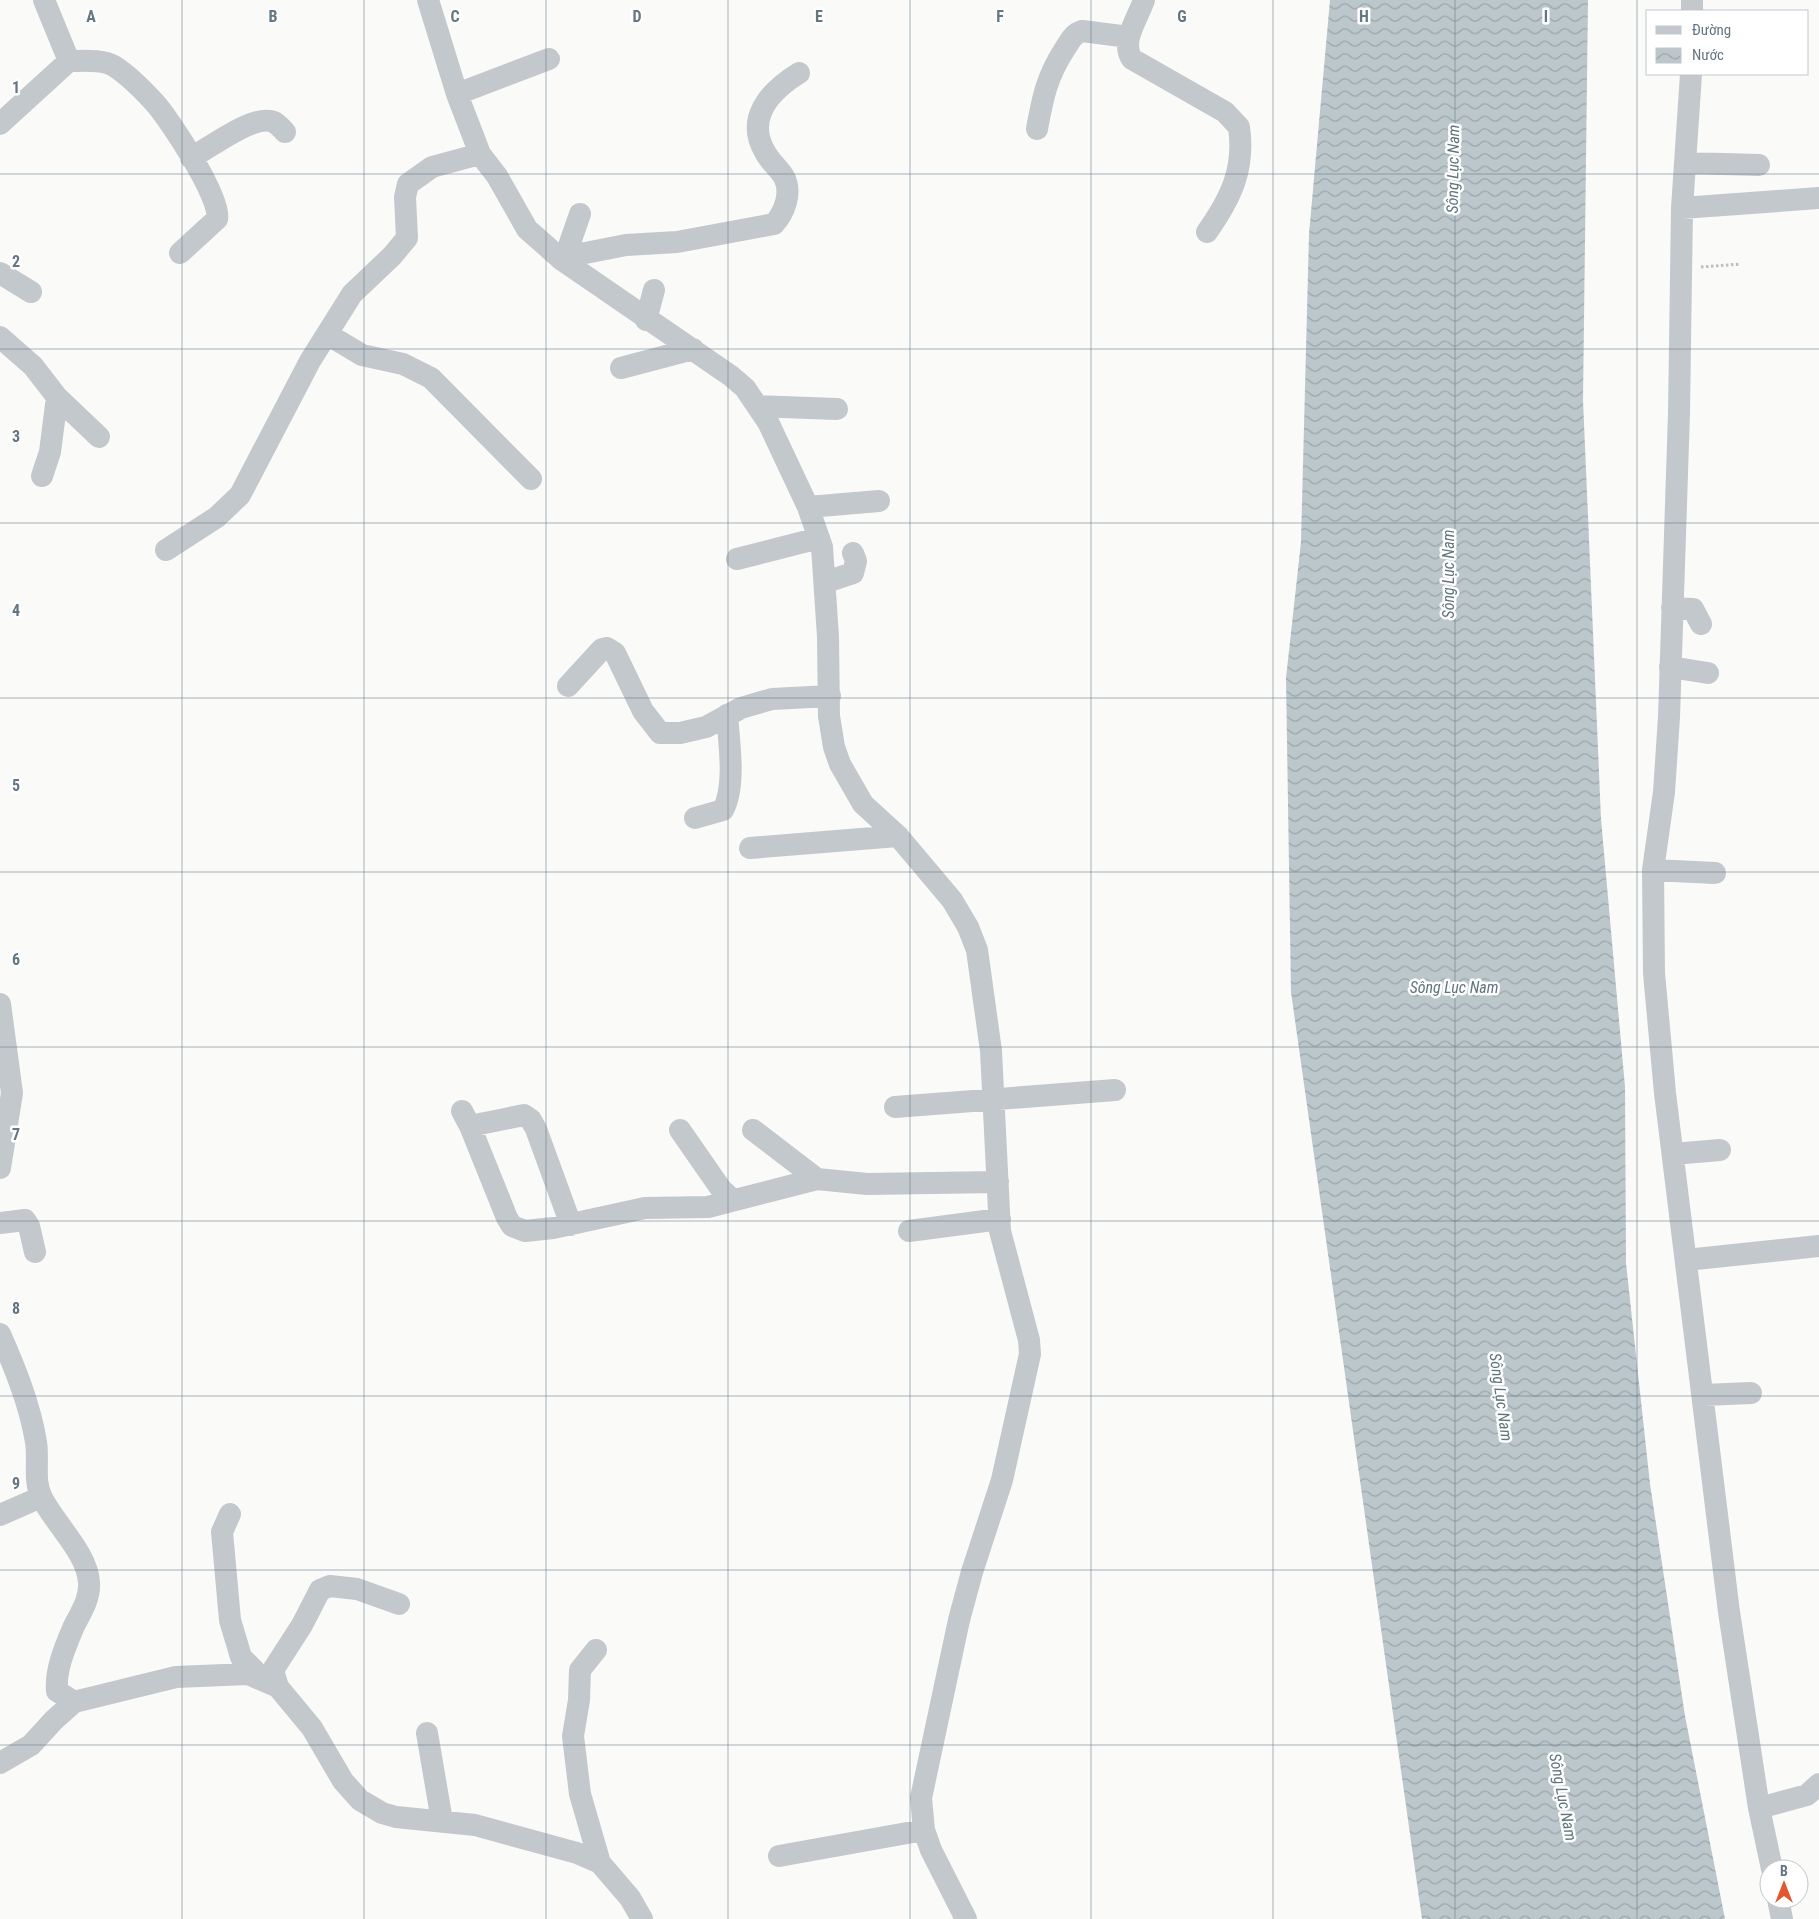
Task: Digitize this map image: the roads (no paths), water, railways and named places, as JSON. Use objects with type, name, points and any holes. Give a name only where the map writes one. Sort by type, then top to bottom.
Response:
[{"type":"street","points":[[44,0],[69,61]]},
{"type":"street","points":[[428,0],[457,94],[480,154],[497,176],[527,229],[563,259],[646,320],[693,349],[745,388],[768,422],[808,506],[822,547],[826,582],[829,716],[834,746],[840,764],[864,804],[898,836],[952,900],[968,927],[977,950],[991,1051],[1000,1231],[1029,1340],[1030,1354],[1002,1480],[972,1572],[955,1638],[921,1798],[924,1830],[947,1884],[966,1919]]},
{"type":"street","points":[[1144,0],[1129,37],[1128,53],[1132,59],[1225,112],[1239,127],[1240,164],[1226,205],[1207,232]]},
{"type":"street","points":[[1036,129],[1052,67],[1075,33],[1082,31],[1129,37]]},
{"type":"street","points":[[457,94],[549,59]]},
{"type":"street","points":[[0,124],[69,61],[112,65],[155,103],[179,136],[214,198],[219,213],[217,219],[180,253]]},
{"type":"street","points":[[563,259],[626,245],[677,242],[774,224],[784,208],[788,191],[784,178],[765,152],[756,126],[759,114],[773,94],[799,73]]},
{"type":"street","points":[[1691,75],[1682,208],[1679,413],[1670,667],[1664,792],[1654,870],[1654,973],[1664,1093],[1729,1612],[1759,1808],[1770,1859]]},
{"type":"street","points":[[191,158],[254,122],[270,121],[277,123],[285,132]]},
{"type":"street","points":[[166,550],[217,516],[240,495],[310,361],[352,294],[408,238],[405,197],[408,184],[432,167],[480,154]]},
{"type":"street","points":[[1686,163],[1759,165]]},
{"type":"street","points":[[1682,208],[1819,198]]},
{"type":"street","points":[[563,259],[580,214]]},
{"type":"street","points":[[0,273],[30,292]]},
{"type":"street","points":[[646,320],[654,290]]},
{"type":"street","points":[[327,334],[362,355],[404,364],[431,378],[531,480]]},
{"type":"street","points":[[0,337],[32,366],[57,397],[99,437]]},
{"type":"street","points":[[621,368],[693,349]]},
{"type":"street","points":[[42,476],[50,452],[57,397]]},
{"type":"street","points":[[758,406],[837,409]]},
{"type":"street","points":[[808,506],[879,501]]},
{"type":"street","points":[[736,559],[819,538]]},
{"type":"street","points":[[826,582],[853,573],[856,561],[853,553]]},
{"type":"street","points":[[1672,608],[1693,609],[1701,624]]},
{"type":"street","points":[[568,686],[602,649],[607,648],[615,653],[643,711],[660,733],[680,733],[697,729],[741,708],[772,699],[830,696]]},
{"type":"street","points":[[1670,667],[1708,673]]},
{"type":"street","points":[[695,818],[723,810],[729,800],[730,754],[727,715]]},
{"type":"street","points":[[750,848],[898,836]]},
{"type":"street","points":[[1654,870],[1715,873]]},
{"type":"street","points":[[0,1004],[12,1093],[0,1168]]},
{"type":"street","points":[[895,1107],[993,1101],[1114,1090]]},
{"type":"street","points":[[571,1224],[531,1120],[524,1114],[466,1118],[506,1218],[512,1226],[525,1231],[571,1224],[645,1208],[708,1207],[817,1179],[868,1184],[998,1182]]},
{"type":"street","points":[[680,1130],[721,1189],[733,1200]]},
{"type":"street","points":[[753,1130],[817,1179]]},
{"type":"street","points":[[1673,1154],[1720,1150]]},
{"type":"street","points":[[909,1231],[1000,1219]]},
{"type":"street","points":[[0,1223],[24,1220],[29,1226],[35,1252]]},
{"type":"street","points":[[1686,1260],[1819,1246]]},
{"type":"street","points":[[0,1334],[27,1404],[36,1443],[37,1481],[41,1497],[86,1565],[90,1582],[89,1596],[74,1626],[56,1680],[57,1691],[74,1702]]},
{"type":"street","points":[[1703,1395],[1750,1392]]},
{"type":"street","points":[[0,1515],[41,1497]]},
{"type":"street","points":[[230,1514],[222,1532],[230,1620],[241,1657],[271,1684],[312,1728],[343,1782],[360,1800],[382,1813],[396,1817],[475,1825],[577,1853],[600,1863]]},
{"type":"street","points":[[271,1684],[273,1670],[302,1625],[320,1590],[330,1586],[357,1589],[399,1604]]},
{"type":"street","points":[[596,1650],[580,1670],[579,1700],[573,1736],[580,1794],[600,1863],[630,1898],[642,1919]]},
{"type":"street","points":[[0,1763],[31,1745],[74,1702],[176,1677],[232,1673],[248,1674],[271,1684]]},
{"type":"street","points":[[427,1733],[442,1821]]},
{"type":"street","points":[[1759,1808],[1807,1795],[1819,1784]]},
{"type":"street","points":[[779,1856],[924,1830]]},
{"type":"water","name":"Sông Lục Nam","points":[[1330,0],[1588,0],[1583,400],[1601,819],[1625,1087],[1626,1263],[1650,1484],[1685,1716],[1725,1919],[1422,1919],[1291,992],[1286,678],[1301,542],[1309,234]]}]
